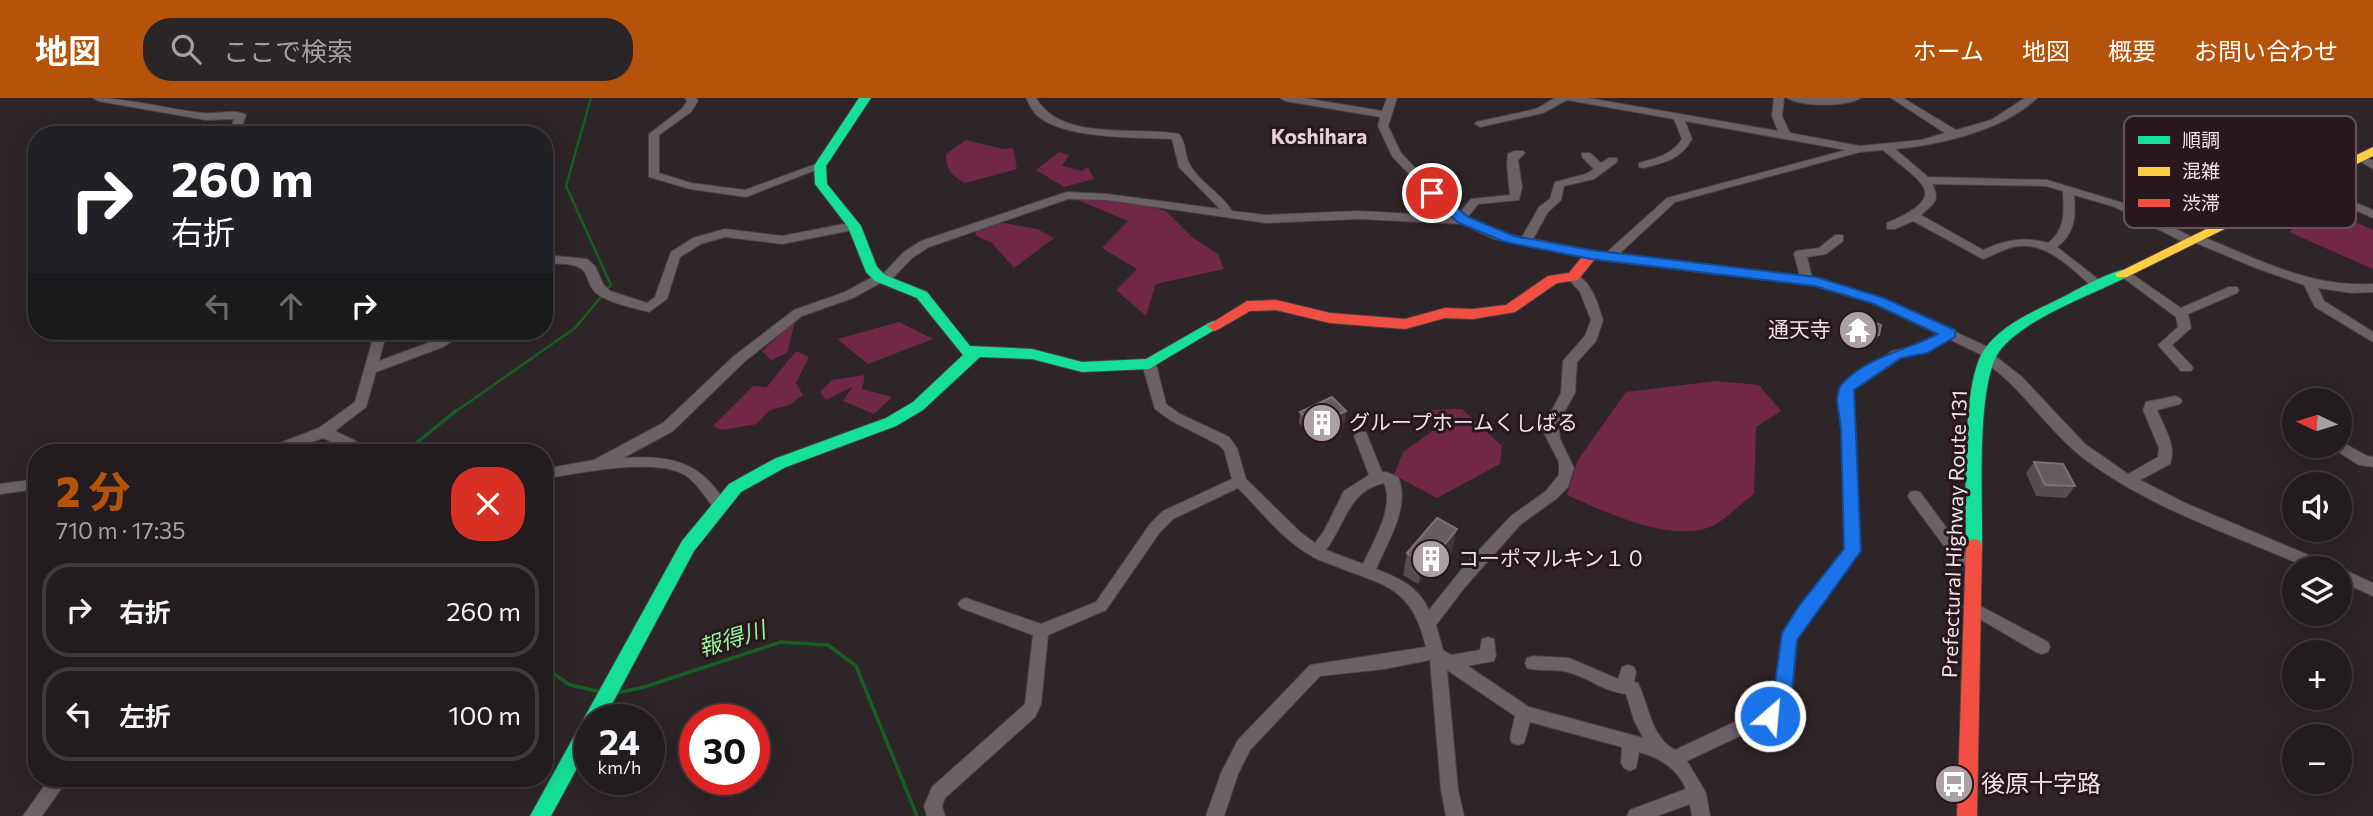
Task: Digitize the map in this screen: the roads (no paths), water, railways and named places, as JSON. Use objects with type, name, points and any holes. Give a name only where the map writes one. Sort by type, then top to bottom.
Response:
[{"type":"street","points":[[98,98],[206,117],[241,115],[237,126]]},
{"type":"street","points":[[690,98],[693,101],[687,110],[654,134],[653,175],[690,186],[746,194],[820,166]]},
{"type":"street","points":[[865,98],[820,166],[819,176],[824,191],[853,226],[864,260],[882,279],[922,295],[966,351],[1032,354],[1082,367],[1149,365],[1247,306],[1276,305],[1331,318],[1405,324],[1445,313],[1473,314],[1510,309],[1553,279],[1573,277],[1591,255]]},
{"type":"street","points":[[1031,98],[1033,107],[1048,121],[1124,134],[1175,136],[1181,144],[1185,167],[1220,198],[1227,213]]},
{"type":"street","points":[[1285,98],[1385,115]]},
{"type":"street","points":[[1392,98],[1385,115],[1384,132],[1395,154],[1462,219],[1498,236],[1525,243],[1591,255],[1807,280],[1879,301],[1950,333],[1988,355],[2014,374],[2079,447],[2128,480],[2176,507],[2295,556]]},
{"type":"street","points":[[1480,124],[1539,111],[1563,98]]},
{"type":"street","points":[[1570,98],[1679,120],[1860,149],[1887,148],[1995,122],[2032,98]]},
{"type":"street","points":[[1779,98],[1777,116],[1786,137]]},
{"type":"street","points":[[1792,98],[1822,102],[1856,98]]},
{"type":"street","points":[[1896,98],[1953,133]]},
{"type":"street","points":[[1643,165],[1669,158],[1681,150],[1687,139],[1679,120]]},
{"type":"street","points":[[1887,148],[1925,180],[1931,201],[1914,216],[1891,226]]},
{"type":"street","points":[[1609,257],[1671,200],[1860,149]]},
{"type":"street","points":[[1462,219],[1475,201],[1515,198],[1517,189],[1511,162],[1514,155],[1519,153]]},
{"type":"street","points":[[1586,155],[1600,168]]},
{"type":"street","points":[[1525,243],[1543,210],[1555,200],[1559,184],[1583,180],[1613,160]]},
{"type":"street","points":[[1925,180],[2033,182],[2068,188],[2124,207]]},
{"type":"street","points":[[2051,246],[2062,239],[2071,222],[2068,188]]},
{"type":"street","points":[[599,464],[668,428],[739,359],[798,313],[849,295],[882,279],[908,254],[925,244],[1068,195],[1107,197],[1290,220],[1359,215],[1462,219]]},
{"type":"street","points":[[2356,206],[2373,214]]},
{"type":"street","points":[[1914,216],[1983,255],[2012,242],[2051,246],[2099,286]]},
{"type":"street","points":[[553,260],[583,262],[592,270],[597,286],[606,294],[649,308],[661,299],[675,255],[697,241],[724,233],[782,240],[853,226]]},
{"type":"street","points":[[2170,228],[2194,240],[2308,281],[2341,290],[2373,288]]},
{"type":"street","points":[[1988,355],[2012,330],[2218,228]]},
{"type":"street","points":[[1807,280],[1800,254],[1822,251],[1839,238]]},
{"type":"street","points":[[2126,274],[2180,313],[2186,321],[2185,328],[2164,345],[2186,368]]},
{"type":"street","points":[[1429,622],[1455,585],[1524,512],[1560,489],[1567,472],[1567,464],[1550,438],[1551,422],[1565,401],[1571,384],[1570,361],[1591,338],[1597,320],[1586,290],[1573,277]]},
{"type":"street","points":[[2308,281],[2319,304],[2373,338]]},
{"type":"street","points":[[2180,313],[2233,289]]},
{"type":"street","points":[[1676,758],[1778,710],[1785,685],[1788,639],[1805,611],[1852,551],[1849,429],[1844,400],[1847,388],[1897,354],[1922,349],[1950,333]]},
{"type":"street","points":[[302,444],[324,432],[361,404],[380,340]]},
{"type":"street","points":[[373,368],[445,340]]},
{"type":"street","points":[[602,704],[688,546],[719,504],[744,482],[780,463],[891,422],[918,406],[948,381],[976,352]]},
{"type":"street","name":"Prefectural Highway Route 131","points":[[1967,816],[1972,561],[1980,389],[1988,355]]},
{"type":"street","points":[[1149,365],[1160,406],[1175,417],[1224,441],[1230,448],[1240,481],[1315,552],[1400,585],[1410,592],[1429,622],[1443,698],[1455,816]]},
{"type":"street","points":[[2128,480],[2165,460],[2166,448],[2150,410],[2151,405],[2175,401]]},
{"type":"street","points":[[324,432],[349,444]]},
{"type":"street","points":[[1315,552],[1329,535],[1349,495],[1377,477],[1361,436]]},
{"type":"street","points":[[2352,454],[2364,461],[2373,462]]},
{"type":"street","points":[[553,472],[599,464],[684,468],[719,504]]},
{"type":"street","points":[[1367,572],[1391,516],[1395,494],[1393,481],[1387,477],[1373,480]]},
{"type":"street","points":[[966,604],[1041,631],[1101,606],[1155,528],[1168,516],[1240,481]]},
{"type":"street","points":[[0,489],[28,486]]},
{"type":"street","points":[[1915,496],[1960,557],[1972,561]]},
{"type":"street","points":[[2352,580],[2373,590]]},
{"type":"street","points":[[1971,607],[2042,647]]},
{"type":"street","points":[[936,816],[933,806],[938,793],[1029,712],[1033,704],[1041,631]]},
{"type":"street","points":[[1450,662],[1488,656],[1488,644]]},
{"type":"street","points":[[1215,816],[1230,773],[1244,745],[1316,670],[1384,662],[1434,652],[1524,713],[1659,750],[1676,758],[1689,774],[1697,793],[1701,816]]},
{"type":"street","points":[[1533,663],[1569,665],[1610,684],[1627,679],[1636,694],[1642,720],[1659,750]]},
{"type":"street","points":[[1518,738],[1524,713]]},
{"type":"street","points":[[1630,764],[1631,743]]},
{"type":"street","points":[[540,816],[574,755]]},
{"type":"street","points":[[32,816],[53,787]]},
{"type":"street","points":[[1636,816],[1697,793]]},
{"type":"waterway","name":"報得川","points":[[455,412],[575,328],[611,285],[566,186],[591,98]]},
{"type":"waterway","name":"報得川","points":[[415,444],[457,410]]},
{"type":"waterway","name":"報得川","points":[[616,693],[644,687],[781,642],[828,645],[856,666],[917,816]]},
{"type":"waterway","name":"報得川","points":[[553,673],[570,685],[601,692]]},
{"type":"place","name":"通天寺","points":[[1858,330]]},
{"type":"place","name":"グループホームくしばる","points":[[1322,423]]},
{"type":"place","name":"コーポマルキン１０","points":[[1431,559]]},
{"type":"place","name":"後原十字路","points":[[1954,784]]},
{"type":"district","name":"Koshihara","points":[[1319,137]]}]
